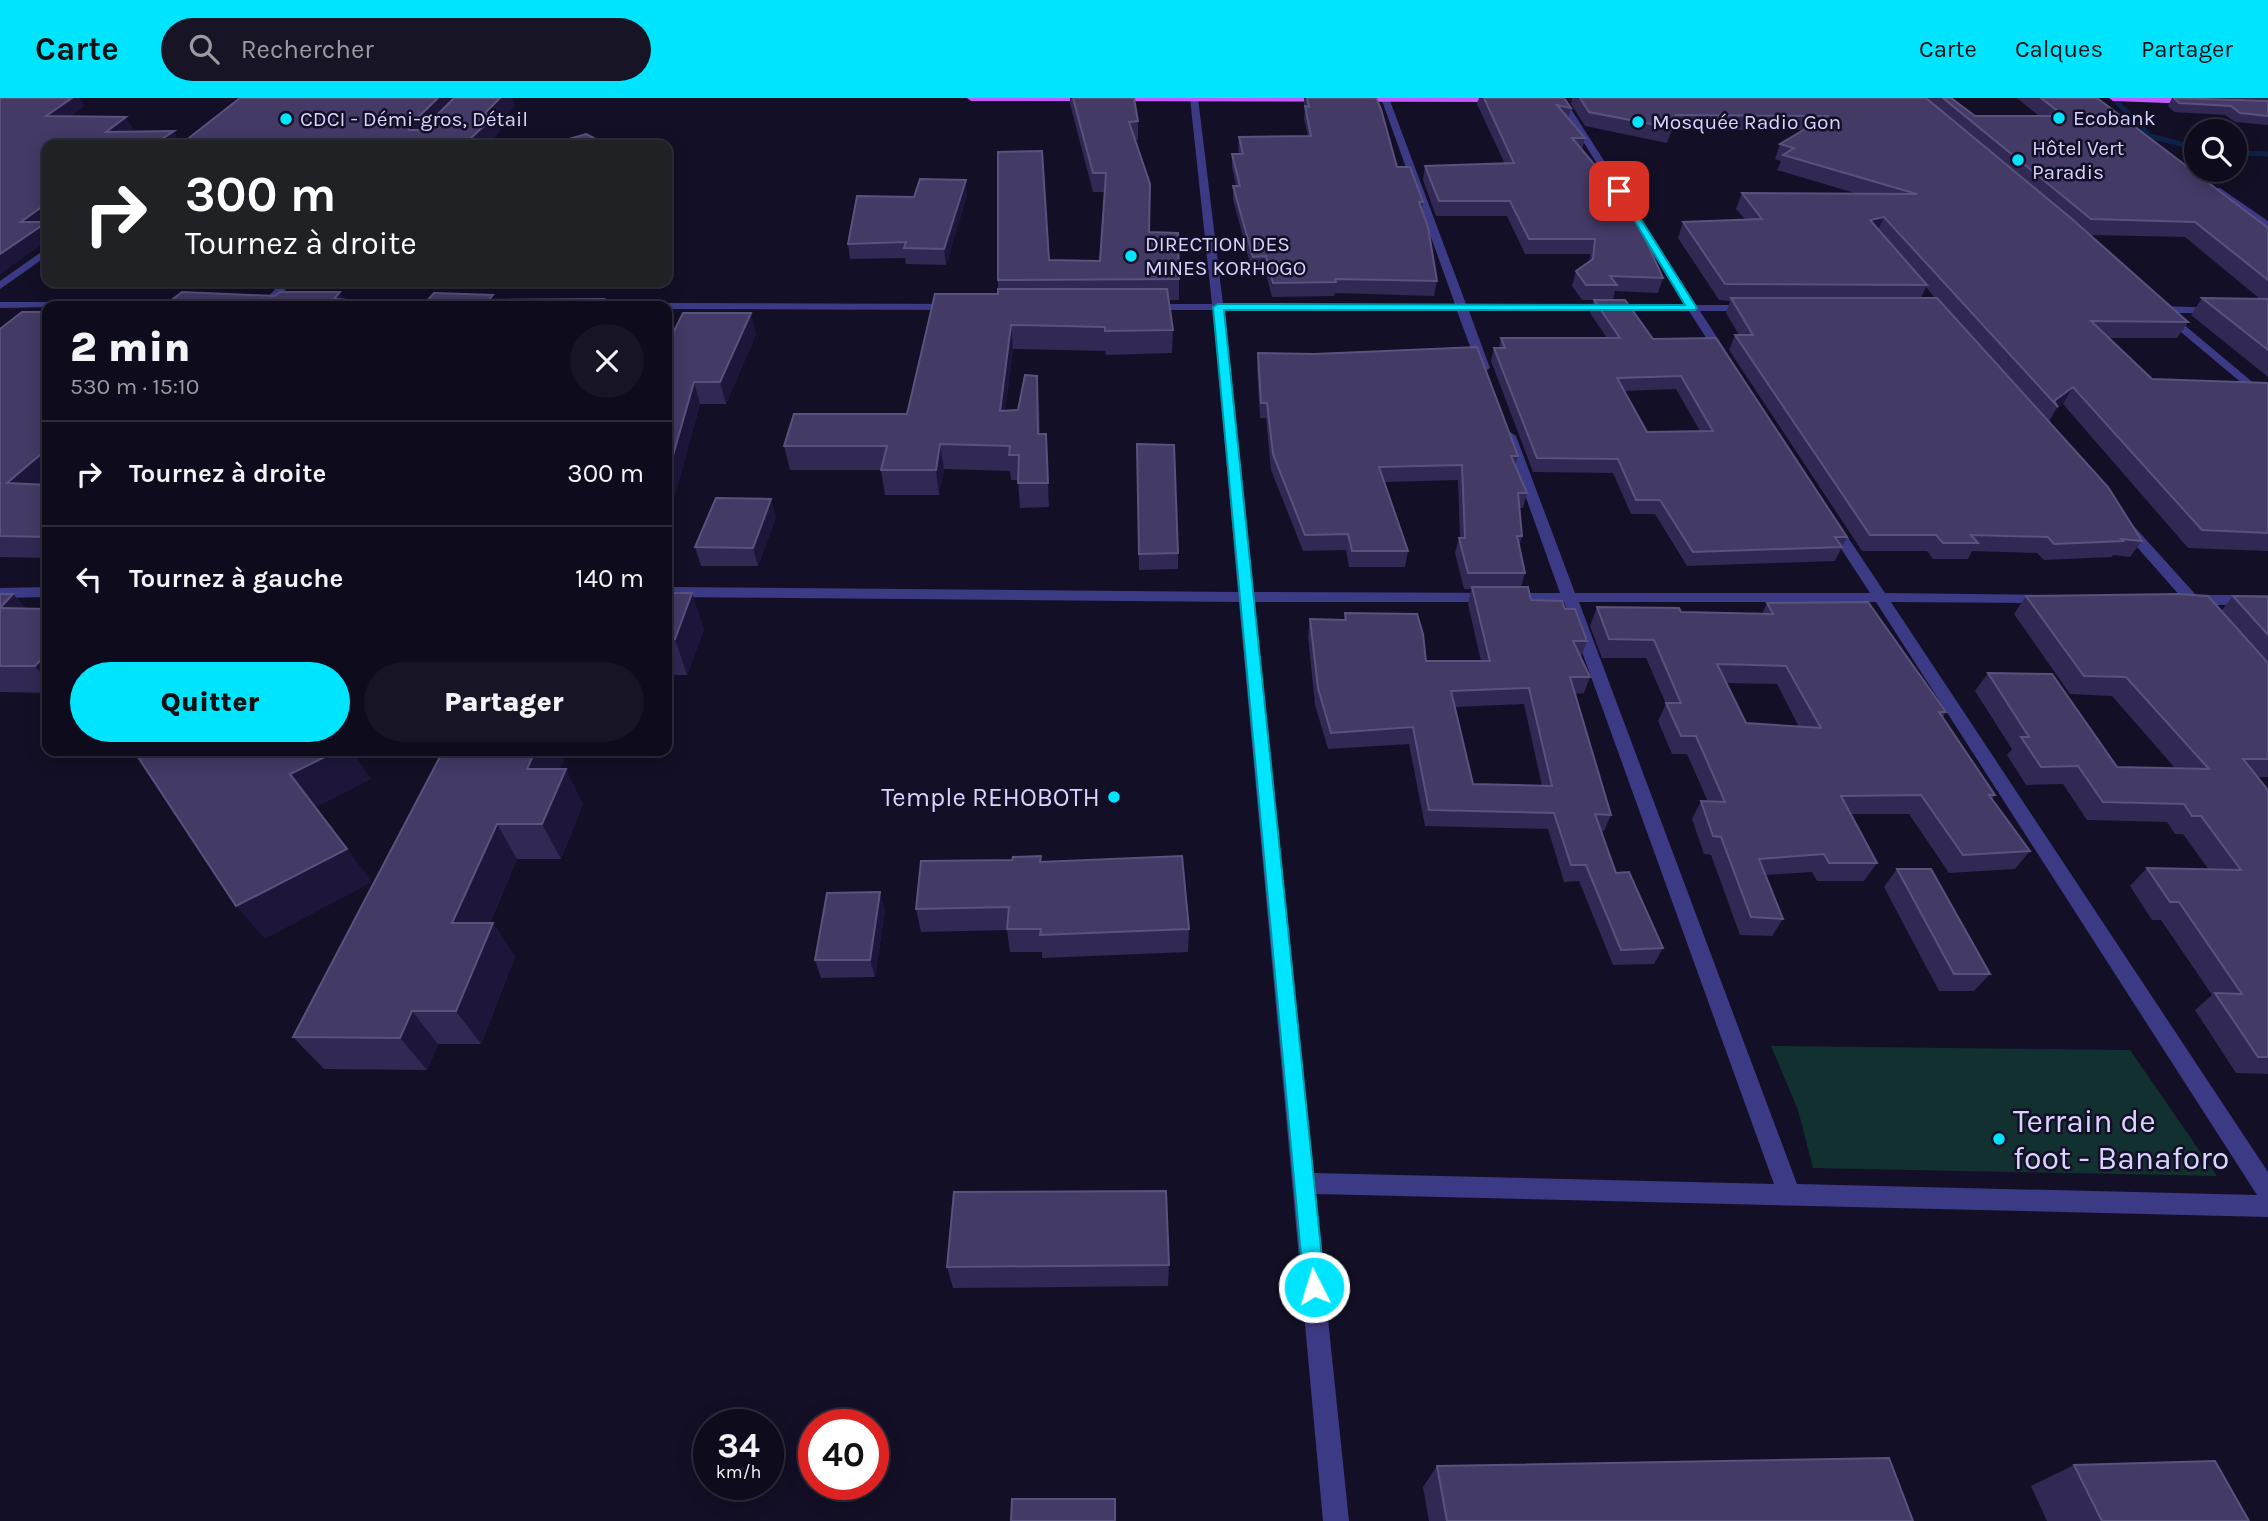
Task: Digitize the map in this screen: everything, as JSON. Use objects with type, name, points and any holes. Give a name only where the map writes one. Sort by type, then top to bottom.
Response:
[{"type":"main road","points":[[971,98],[1507,99]]},
{"type":"main road","points":[[2113,98],[2201,100]]},
{"type":"main road","points":[[1547,99],[1574,99]]},
{"type":"street","points":[[1560,98],[1729,365]]},
{"type":"street","points":[[1194,99],[1218,307],[1336,1521]]},
{"type":"street","points":[[1386,99],[1490,383]]},
{"type":"street","points":[[2207,182],[2268,226]]},
{"type":"street","points":[[0,286],[42,255]]},
{"type":"street","points":[[268,301],[283,287]]},
{"type":"street","points":[[2149,300],[2268,401]]},
{"type":"street","points":[[0,305],[42,305]]},
{"type":"street","points":[[672,307],[967,307]]},
{"type":"street","points":[[1135,307],[1758,308]]},
{"type":"street","points":[[2159,309],[2227,310]]},
{"type":"street","points":[[1504,421],[1789,1193]]},
{"type":"street","points":[[1827,515],[2268,1192]]},
{"type":"street","points":[[2117,516],[2208,619]]},
{"type":"street","points":[[0,593],[42,592]]},
{"type":"street","points":[[672,592],[1246,597],[2069,598]]},
{"type":"street","points":[[2164,600],[2268,600]]},
{"type":"street","points":[[1305,1183],[2268,1206]]},
{"type":"green space","name":"Terrain de foot - Banaforo","points":[[1771,1046],[2130,1050],[2217,1176],[1813,1168],[1798,1110]]},
{"type":"building","points":[[0,98],[72,98],[46,116],[126,117],[106,132],[174,131],[160,140],[42,140],[42,207],[21,222],[42,222],[42,225],[0,254]]},
{"type":"building","points":[[240,98],[438,98],[409,126],[409,130],[422,130],[454,98],[500,98],[484,114],[495,115],[469,140],[186,140]]},
{"type":"building","points":[[1073,98],[1134,98],[1138,121],[1129,122],[1150,184],[1149,232],[1178,233],[1179,279],[998,280],[998,152],[1042,151],[1049,260],[1100,261],[1106,173],[1093,173]]},
{"type":"building","points":[[1307,98],[1376,98],[1397,167],[1410,167],[1423,202],[1419,202],[1428,227],[1437,281],[1335,279],[1336,282],[1273,283],[1266,256],[1253,257],[1233,186],[1240,186],[1232,154],[1243,154],[1239,137],[1311,136],[1305,106],[1309,107]]},
{"type":"building","points":[[1484,98],[1564,98],[1571,108],[1557,105],[1585,138],[1572,138],[1631,208],[1663,278],[1610,276],[1617,285],[1586,285],[1576,271],[1593,259],[1595,239],[1529,239],[1510,201],[1439,201],[1425,166],[1514,163]]},
{"type":"building","points":[[1580,98],[1926,98],[2072,219],[2188,322],[2091,321],[2152,379],[2268,383],[2268,533],[2202,530],[2073,387],[2054,401],[2058,407],[1884,217],[1870,220],[1927,285],[1725,284],[1683,222],[1762,219],[1742,193],[1917,194],[1783,155],[1794,148],[1780,144],[1827,116],[1676,115],[1672,128],[1589,112]]},
{"type":"building","points":[[1943,98],[1951,98],[1975,116],[2064,116],[2041,98],[2097,98],[2184,164],[2184,182],[2207,182],[2268,228],[2268,280],[2195,222],[2091,219]]},
{"type":"building","points":[[2174,98],[2268,101],[2268,116],[2240,113],[2231,106],[2179,103]]},
{"type":"building","points":[[586,134],[597,140],[565,140]]},
{"type":"building","points":[[920,179],[966,180],[944,249],[904,248],[906,242],[848,244],[857,196],[914,197]]},
{"type":"building","points":[[998,289],[1167,289],[1173,330],[1105,331],[1105,327],[1011,325],[1000,411],[1018,410],[1025,375],[1037,376],[1038,434],[1046,434],[1048,483],[1018,483],[1019,455],[1009,455],[1010,446],[940,444],[936,470],[881,470],[887,446],[784,446],[794,414],[907,414],[935,294],[998,294]]},
{"type":"building","points":[[182,292],[275,296],[280,292],[340,292],[334,299],[347,300],[347,301],[170,301]]},
{"type":"building","points":[[434,293],[493,295],[489,300],[604,299],[603,301],[427,301]]},
{"type":"building","points":[[1731,298],[1937,298],[2108,487],[2142,541],[2121,539],[2123,541],[2054,544],[2048,537],[1971,535],[1978,543],[1943,543],[1936,535],[1870,535],[1735,335],[1753,335]]},
{"type":"building","points":[[2202,298],[2268,299],[2268,350]]},
{"type":"building","points":[[1594,300],[1625,300],[1653,339],[1716,338],[1847,537],[1835,537],[1842,547],[1693,552],[1660,500],[1636,500],[1618,459],[1537,458],[1494,348],[1505,348],[1501,338],[1620,338]],"holes":[[[1681,376],[1713,431],[1647,432],[1617,378]]]},
{"type":"building","points":[[22,312],[42,312],[42,453],[7,483],[42,485],[42,537],[0,536],[0,329]]},
{"type":"building","points":[[683,313],[751,313],[720,382],[694,382],[672,459],[672,335]]},
{"type":"building","points":[[1477,347],[1518,456],[1511,456],[1527,493],[1518,493],[1522,536],[1517,536],[1525,573],[1468,573],[1459,538],[1465,538],[1462,465],[1379,467],[1408,551],[1352,551],[1348,534],[1305,535],[1273,454],[1267,403],[1261,403],[1258,353],[1315,354]]},
{"type":"building","points":[[1137,444],[1174,445],[1178,553],[1139,554]]},
{"type":"building","points":[[716,498],[771,499],[753,548],[695,547]]},
{"type":"building","points":[[1472,587],[1528,587],[1531,600],[1562,601],[1565,609],[1575,609],[1587,641],[1573,641],[1590,677],[1570,677],[1611,815],[1595,814],[1616,873],[1629,872],[1663,948],[1621,950],[1586,865],[1571,865],[1554,813],[1429,810],[1413,727],[1331,733],[1318,688],[1310,619],[1346,620],[1345,613],[1417,614],[1423,634],[1426,661],[1490,661]],"holes":[[[1529,688],[1552,786],[1473,784],[1451,691]]]},
{"type":"building","points":[[672,593],[692,593],[675,639],[672,639]]},
{"type":"building","points":[[0,594],[13,594],[0,608]]},
{"type":"building","points":[[2026,596],[2208,596],[2268,663],[2268,759],[2243,759],[2268,790],[2268,1057],[2258,1057],[2215,993],[2242,994],[2179,902],[2170,902],[2147,868],[2241,870],[2201,816],[2192,816],[2184,804],[2103,802],[2078,766],[2041,767],[2021,737],[2029,737],[1988,673],[2052,674],[2117,767],[2209,769],[2126,677],[2084,676]]},
{"type":"building","points":[[2233,596],[2268,597],[2268,635]]},
{"type":"building","points":[[1868,602],[1946,712],[1939,712],[1995,795],[1989,795],[2030,851],[1963,855],[1921,795],[1841,796],[1877,863],[1829,863],[1824,854],[1759,859],[1783,919],[1751,917],[1721,837],[1713,836],[1701,801],[1725,802],[1696,736],[1681,736],[1666,703],[1681,703],[1654,640],[1609,639],[1597,607],[1679,608],[1681,612],[1773,614],[1767,603]],"holes":[[[1717,664],[1786,666],[1821,728],[1746,723]]]},
{"type":"building","points":[[0,608],[42,609],[42,658],[35,666],[0,666]]},
{"type":"building","points":[[137,756],[327,756],[290,774],[347,849],[236,906]]},
{"type":"building","points":[[440,756],[533,756],[527,769],[566,769],[542,824],[497,824],[452,923],[493,923],[456,1011],[412,1011],[400,1038],[293,1037]]},
{"type":"building","points":[[1041,856],[1040,862],[1182,856],[1189,929],[1040,935],[1041,929],[1007,929],[1009,907],[916,909],[921,861],[1012,860],[1013,857]]},
{"type":"building","points":[[1897,869],[1931,869],[1990,974],[1954,974]]},
{"type":"building","points":[[880,892],[870,960],[815,960],[827,893]]},
{"type":"building","points":[[1166,1191],[1169,1265],[947,1267],[954,1192]]},
{"type":"building","points":[[1889,1458],[1913,1521],[1447,1521],[1437,1466]]},
{"type":"building","points":[[2215,1461],[2249,1521],[2102,1521],[2074,1465]]},
{"type":"building","points":[[1012,1499],[1115,1499],[1115,1521],[1011,1521]]},
{"type":"waterway","points":[[2113,98],[2150,136],[2184,145]]},
{"type":"waterway","points":[[2247,153],[2268,154]]},
{"type":"place","name":"Ecobank","points":[[2059,118]]},
{"type":"place","name":"CDCI - Démi-gros, Détail","points":[[286,119]]},
{"type":"place","name":"Mosquée Radio Gon","points":[[1638,122]]},
{"type":"place","name":"Hôtel Vert Paradis","points":[[2018,160]]},
{"type":"place","name":"DIRECTION DES MINES KORHOGO","points":[[1131,256]]},
{"type":"place","name":"Temple REHOBOTH","points":[[1114,797]]},
{"type":"place","name":"Terrain de foot - Banaforo","points":[[1999,1139]]},
{"type":"route","points":[[1314,1287],[1218,307],[1692,308],[1619,191]]}]
